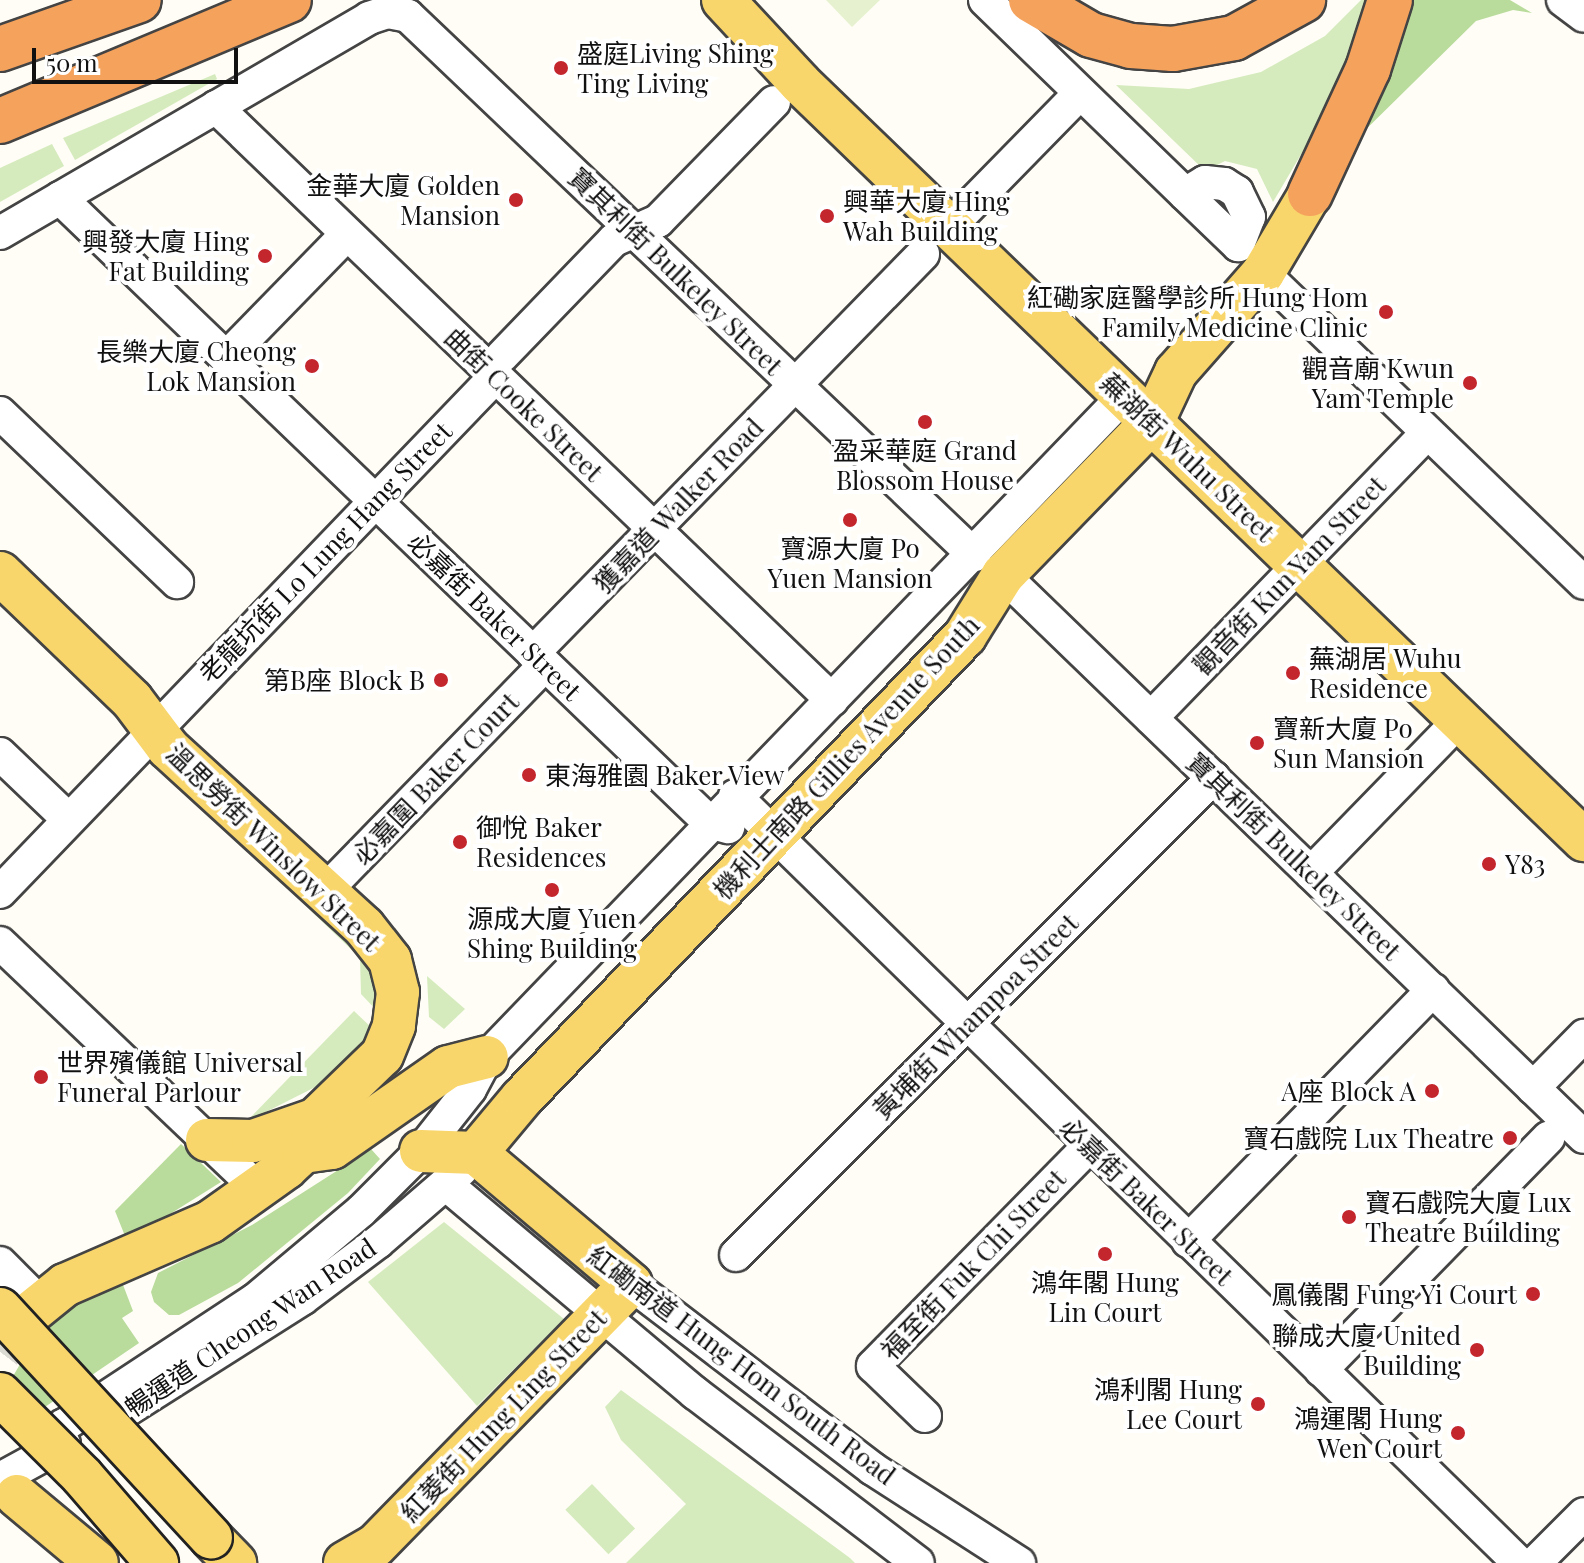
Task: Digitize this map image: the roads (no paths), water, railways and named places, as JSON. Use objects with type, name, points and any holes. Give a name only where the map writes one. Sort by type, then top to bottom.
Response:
[{"type":"highway","points":[[0,49],[139,0]]},
{"type":"highway","points":[[0,121],[289,0]]},
{"type":"highway","points":[[1031,0],[1091,35],[1131,46],[1173,49],[1234,38],[1303,0]]},
{"type":"highway","points":[[1310,194],[1368,69],[1390,0]]},
{"type":"main road","name":"蕪湖街 Wuhu Street","points":[[725,2],[936,240],[1139,408],[1584,840]]},
{"type":"main road","name":"機利士南路 Gillies Avenue South","points":[[476,1153],[522,1098],[965,636],[988,565],[1176,372],[1263,273],[1310,194]]},
{"type":"main road","name":"溫思勞街 Winslow Street","points":[[0,573],[132,700],[168,748],[382,945],[395,976],[398,1009],[382,1055],[259,1190],[210,1222],[65,1285],[22,1308]]},
{"type":"main road","points":[[207,1140],[253,1141],[310,1136],[332,1148],[448,1067],[487,1057]]},
{"type":"main road","points":[[421,1151],[476,1153]]},
{"type":"main road","name":"紅磡南道 Hung Hom South Road","points":[[476,1153],[631,1284]]},
{"type":"main road","name":"紅菱街 Hung Ling Street","points":[[362,1557],[631,1284]]},
{"type":"main road","points":[[22,1308],[225,1555]]},
{"type":"main road","points":[[0,1394],[82,1476],[157,1563]]},
{"type":"main road","points":[[9,1487],[97,1563]]},
{"type":"street","points":[[985,0],[1185,194]]},
{"type":"street","points":[[1563,0],[1584,16]]},
{"type":"street","name":"寶其利街 Bulkeley Street","points":[[216,107],[369,18],[388,12],[417,20],[633,232],[1151,718],[1584,1137]]},
{"type":"street","name":"獲嘉道 Walker Road","points":[[539,659],[654,529],[1080,93]]},
{"type":"street","name":"老龍坑街 Lo Lung Hang Street","points":[[0,892],[154,727],[375,501],[614,240],[658,221],[774,102]]},
{"type":"street","points":[[0,233],[216,107]]},
{"type":"street","name":"曲街 Cooke Street","points":[[216,107],[347,234],[499,366],[654,529],[832,700]]},
{"type":"street","name":"必嘉街 Baker Street","points":[[60,198],[709,822],[774,838]]},
{"type":"street","points":[[226,358],[347,234]]},
{"type":"street","points":[[1263,273],[1584,583]]},
{"type":"street","points":[[0,413],[177,582]]},
{"type":"street","name":"觀音街 Kun Yam Street","points":[[1151,718],[1427,433]]},
{"type":"street","name":"機利士南路 Gillies Avenue South","points":[[421,1151],[470,1089],[487,1057],[709,822],[832,700],[988,565]]},
{"type":"street","name":"必嘉圍 Baker Court","points":[[325,891],[539,659]]},
{"type":"street","points":[[1311,873],[1461,719]]},
{"type":"street","points":[[0,754],[67,818]]},
{"type":"street","name":"黃埔街 Whampoa Street","points":[[736,1255],[1213,778]]},
{"type":"street","name":"必嘉街 Baker Street","points":[[735,796],[774,838],[1519,1563]]},
{"type":"street","points":[[0,943],[259,1190]]},
{"type":"street","points":[[1188,1241],[1433,990]]},
{"type":"street","points":[[1533,1088],[1584,1036]]},
{"type":"street","points":[[1321,1370],[1548,1138]]},
{"type":"street","name":"福至街 Fuk Chi Street","points":[[925,1416],[873,1366],[1090,1145]]},
{"type":"street","name":"暢運道 Cheong Wan Road","points":[[9,1487],[46,1449],[76,1441],[202,1349],[310,1257],[421,1151]]},
{"type":"street","name":"暢運道 Cheong Wan Road","points":[[202,1349],[302,1299],[447,1185],[476,1153]]},
{"type":"street","name":"紅磡南道 Hung Hom South Road","points":[[447,1185],[602,1315],[918,1563]]},
{"type":"street","points":[[0,1263],[22,1308]]},
{"type":"street","name":"紅磡南道 Hung Hom South Road","points":[[631,1284],[873,1469],[1019,1563]]},
{"type":"street","points":[[1535,1563],[1584,1514]]},
{"type":"tunnel","points":[[0,1352],[29,1314]]},
{"type":"place","name":"盛庭Living Shing Ting Living","points":[[561,68]]},
{"type":"place","name":"金華大廈 Golden Mansion","points":[[516,200]]},
{"type":"place","name":"興華大廈 Hing Wah Building","points":[[827,216]]},
{"type":"place","name":"興發大廈 Hing Fat Building","points":[[265,256]]},
{"type":"place","name":"紅磡家庭醫學診所 Hung Hom Family Medicine Clinic","points":[[1386,312]]},
{"type":"place","name":"長樂大廈 Cheong Lok Mansion","points":[[312,366]]},
{"type":"place","name":"觀音廟 Kwun Yam Temple","points":[[1470,383]]},
{"type":"place","name":"盈采華庭 Grand Blossom House","points":[[925,422]]},
{"type":"place","name":"寶源大廈 Po Yuen Mansion","points":[[850,520]]},
{"type":"place","name":"蕪湖居 Wuhu Residence","points":[[1293,673]]},
{"type":"place","name":"第B座 Block B","points":[[441,680]]},
{"type":"place","name":"寶新大廈 Po Sun Mansion","points":[[1257,743]]},
{"type":"place","name":"東海雅園 Baker View","points":[[529,775]]},
{"type":"place","name":"御悅 Baker Residences","points":[[460,842]]},
{"type":"place","name":"Y83","points":[[1489,864]]},
{"type":"place","name":"源成大廈 Yuen Shing Building","points":[[552,890]]},
{"type":"place","name":"世界殯儀館 Universal Funeral Parlour","points":[[41,1077]]},
{"type":"place","name":"A座 Block A","points":[[1432,1091]]},
{"type":"place","name":"寶石戲院 Lux Theatre","points":[[1510,1138]]},
{"type":"place","name":"寶石戲院大廈 Lux Theatre Building","points":[[1349,1217]]},
{"type":"place","name":"鴻年閣 Hung Lin Court","points":[[1105,1254]]},
{"type":"place","name":"鳳儀閣 Fung Yi Court","points":[[1533,1294]]},
{"type":"place","name":"聯成大廈 United Building","points":[[1477,1350]]},
{"type":"place","name":"鴻利閣 Hung Lee Court","points":[[1258,1404]]},
{"type":"place","name":"鴻運閣 Hung Wen Court","points":[[1458,1433]]}]
